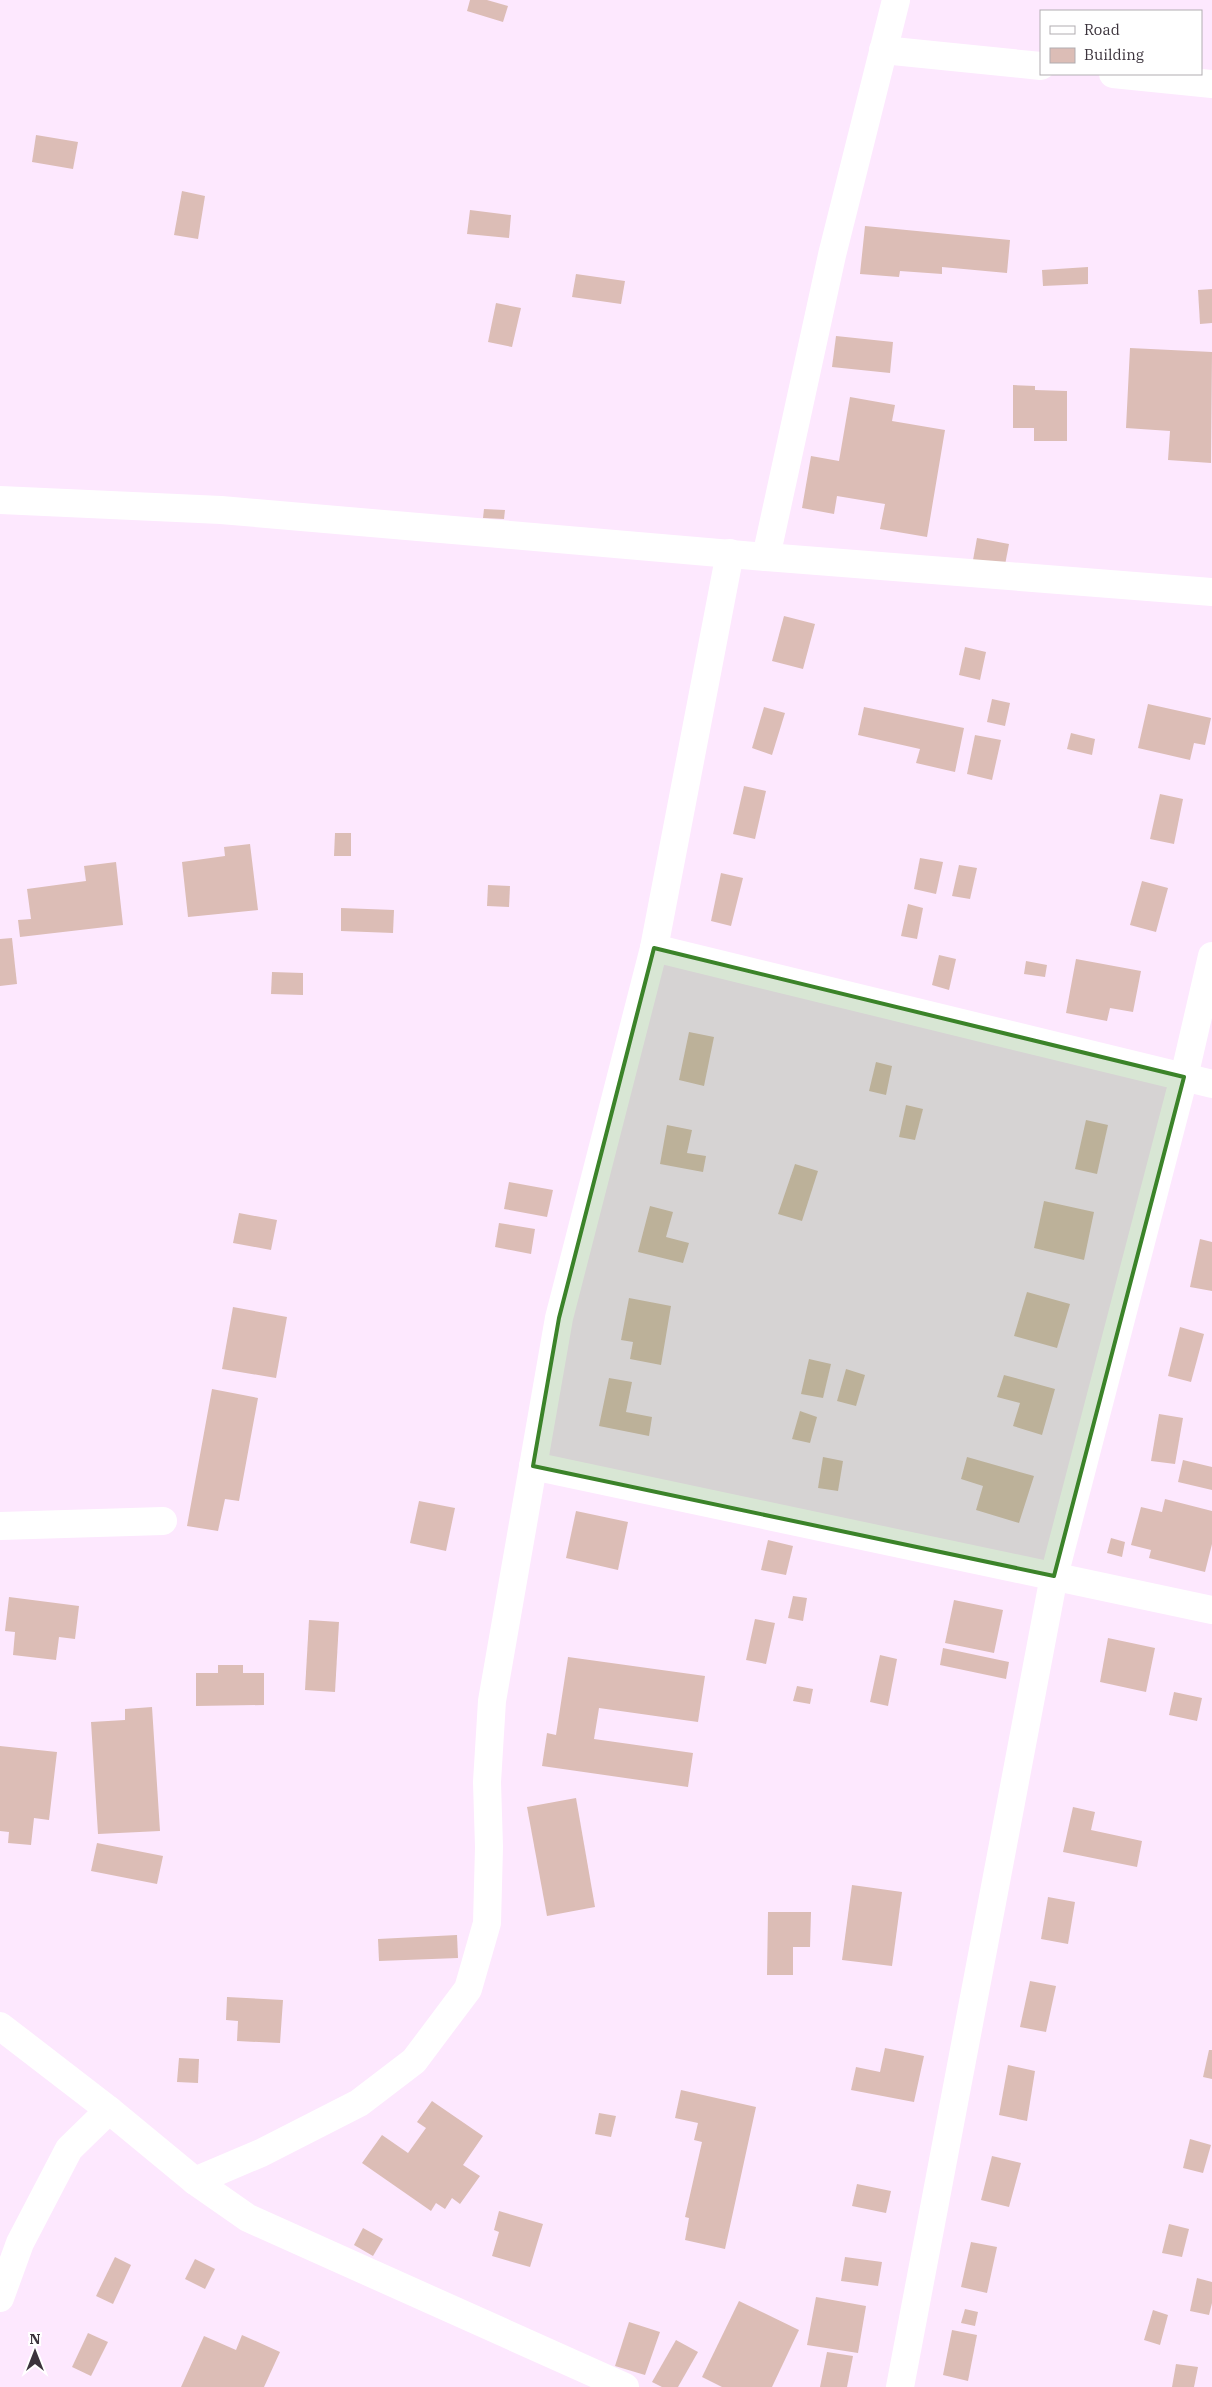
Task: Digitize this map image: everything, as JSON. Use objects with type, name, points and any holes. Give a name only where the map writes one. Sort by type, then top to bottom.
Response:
[{"type":"street","points":[[766,557],[832,256],[896,0]]},
{"type":"street","points":[[883,50],[1040,66]]},
{"type":"street","points":[[1123,75],[1212,84]]},
{"type":"street","points":[[0,500],[221,510],[730,553],[1210,598]]},
{"type":"street","points":[[195,2181],[261,2153],[359,2104],[414,2061],[468,1989],[487,1923],[489,1847],[487,1782],[492,1701],[559,1318],[654,948],[730,553]]},
{"type":"street","points":[[654,948],[1212,1084]]},
{"type":"street","points":[[900,2387],[1054,1576],[1184,1077],[1212,956]]},
{"type":"street","points":[[532,1466],[1212,1610]]},
{"type":"street","points":[[0,1526],[163,1521]]},
{"type":"street","points":[[0,2026],[109,2110],[195,2181],[248,2218],[625,2387]]},
{"type":"street","points":[[0,2298],[20,2243],[69,2149],[109,2110]]},
{"type":"highlighted area","points":[[654,948],[1184,1077],[1054,1576],[533,1466],[559,1318]]},
{"type":"building","points":[[470,0],[487,0],[508,6],[503,22],[467,11]]},
{"type":"building","points":[[36,135],[78,142],[73,169],[32,162]]},
{"type":"building","points":[[182,191],[205,196],[198,239],[174,235]]},
{"type":"building","points":[[470,210],[511,215],[509,238],[467,234]]},
{"type":"building","points":[[865,226],[1010,240],[1007,273],[942,267],[942,274],[900,271],[899,277],[860,274]]},
{"type":"building","points":[[1088,267],[1088,284],[1043,286],[1042,270]]},
{"type":"building","points":[[576,274],[625,281],[621,304],[572,297]]},
{"type":"building","points":[[1212,289],[1212,323],[1200,324],[1198,290]]},
{"type":"building","points":[[496,303],[521,308],[512,347],[488,342]]},
{"type":"building","points":[[836,336],[893,342],[890,373],[832,367]]},
{"type":"building","points":[[1130,348],[1212,352],[1211,463],[1168,460],[1170,431],[1126,428]]},
{"type":"building","points":[[1013,385],[1035,386],[1035,390],[1067,391],[1067,441],[1034,441],[1034,428],[1013,428]]},
{"type":"building","points":[[850,397],[895,405],[892,421],[945,430],[927,537],[880,529],[885,504],[837,496],[834,514],[802,508],[811,456],[839,461]]},
{"type":"building","points":[[484,509],[505,510],[504,519],[483,518]]},
{"type":"building","points":[[977,538],[1009,544],[1005,565],[973,560]]},
{"type":"building","points":[[784,616],[815,624],[803,669],[772,661]]},
{"type":"building","points":[[965,647],[986,652],[980,680],[959,675]]},
{"type":"building","points":[[992,699],[1010,703],[1005,726],[987,722]]},
{"type":"building","points":[[1148,704],[1211,718],[1205,745],[1194,743],[1190,760],[1138,748]]},
{"type":"building","points":[[764,707],[785,713],[772,755],[752,748]]},
{"type":"building","points":[[864,707],[964,728],[955,772],[916,763],[920,749],[858,735]]},
{"type":"building","points":[[1071,733],[1095,739],[1092,755],[1067,749]]},
{"type":"building","points":[[975,735],[1001,740],[992,780],[967,774]]},
{"type":"building","points":[[744,786],[766,791],[755,839],[733,834]]},
{"type":"building","points":[[1160,794],[1183,799],[1174,844],[1150,839]]},
{"type":"building","points":[[335,833],[351,833],[351,856],[334,856]]},
{"type":"building","points":[[250,844],[258,910],[188,917],[182,862],[225,856],[224,847]]},
{"type":"building","points":[[920,858],[943,862],[936,894],[914,889]]},
{"type":"building","points":[[116,862],[123,925],[20,937],[18,920],[31,919],[27,889],[86,881],[84,866]]},
{"type":"building","points":[[959,865],[977,868],[970,899],[952,896]]},
{"type":"building","points":[[721,873],[743,878],[731,926],[711,921]]},
{"type":"building","points":[[1142,881],[1168,888],[1156,932],[1130,925]]},
{"type":"building","points":[[488,885],[510,886],[509,907],[487,906]]},
{"type":"building","points":[[908,904],[923,908],[917,939],[901,936]]},
{"type":"building","points":[[341,908],[394,910],[393,933],[341,931]]},
{"type":"building","points":[[12,938],[17,984],[0,986],[0,939]]},
{"type":"building","points":[[939,955],[956,959],[949,990],[932,985]]},
{"type":"building","points":[[1076,959],[1141,971],[1133,1012],[1110,1008],[1107,1021],[1066,1013]]},
{"type":"building","points":[[1026,961],[1047,965],[1045,977],[1024,974]]},
{"type":"building","points":[[272,972],[303,973],[303,995],[271,994]]},
{"type":"building","points":[[689,1032],[714,1037],[704,1086],[679,1080]]},
{"type":"building","points":[[876,1062],[892,1066],[886,1095],[869,1091]]},
{"type":"building","points":[[906,1105],[923,1109],[915,1140],[899,1137]]},
{"type":"building","points":[[1086,1120],[1108,1125],[1097,1174],[1075,1169]]},
{"type":"building","points":[[667,1125],[692,1130],[687,1153],[706,1156],[703,1172],[660,1164]]},
{"type":"building","points":[[795,1164],[818,1171],[802,1221],[778,1214]]},
{"type":"building","points":[[509,1182],[553,1190],[547,1217],[504,1209]]},
{"type":"building","points":[[1044,1201],[1094,1212],[1084,1260],[1034,1248]]},
{"type":"building","points":[[650,1206],[673,1212],[666,1237],[689,1243],[683,1263],[638,1252]]},
{"type":"building","points":[[239,1213],[277,1220],[271,1250],[233,1243]]},
{"type":"building","points":[[499,1223],[535,1229],[531,1254],[495,1247]]},
{"type":"building","points":[[1200,1239],[1212,1242],[1212,1291],[1190,1287]]},
{"type":"building","points":[[1027,1292],[1070,1304],[1057,1348],[1014,1336]]},
{"type":"building","points":[[629,1298],[671,1306],[661,1365],[630,1359],[633,1342],[621,1340]]},
{"type":"building","points":[[233,1307],[287,1317],[276,1378],[222,1369]]},
{"type":"building","points":[[1180,1327],[1204,1334],[1191,1382],[1168,1376]]},
{"type":"building","points":[[809,1359],[831,1364],[823,1398],[801,1394]]},
{"type":"building","points":[[846,1369],[865,1375],[856,1406],[837,1401]]},
{"type":"building","points":[[1004,1375],[1055,1389],[1042,1435],[1013,1426],[1020,1403],[997,1397]]},
{"type":"building","points":[[609,1378],[632,1382],[626,1412],[652,1417],[649,1436],[599,1426]]},
{"type":"building","points":[[212,1389],[258,1398],[239,1501],[225,1499],[218,1531],[187,1526]]},
{"type":"building","points":[[800,1411],[817,1417],[810,1443],[792,1439]]},
{"type":"building","points":[[1159,1414],[1183,1418],[1175,1464],[1151,1461]]},
{"type":"building","points":[[823,1457],[843,1461],[838,1491],[818,1488]]},
{"type":"building","points":[[967,1457],[1034,1476],[1019,1523],[976,1510],[983,1486],[961,1479]]},
{"type":"building","points":[[1183,1460],[1212,1467],[1212,1490],[1178,1482]]},
{"type":"building","points":[[1165,1499],[1212,1511],[1212,1544],[1205,1572],[1149,1558],[1151,1550],[1131,1545],[1141,1507],[1162,1512]]},
{"type":"building","points":[[419,1501],[455,1508],[446,1551],[410,1543]]},
{"type":"building","points":[[576,1511],[628,1522],[618,1570],[566,1558]]},
{"type":"building","points":[[1111,1538],[1125,1542],[1122,1557],[1107,1553]]},
{"type":"building","points":[[768,1540],[793,1546],[786,1575],[761,1570]]},
{"type":"building","points":[[793,1596],[807,1598],[803,1621],[788,1618]]},
{"type":"building","points":[[9,1597],[79,1606],[75,1639],[59,1637],[56,1660],[13,1655],[15,1632],[5,1631]]},
{"type":"building","points":[[954,1600],[1003,1610],[994,1653],[945,1643]]},
{"type":"building","points":[[755,1619],[775,1623],[766,1664],[746,1660]]},
{"type":"building","points":[[309,1620],[339,1622],[335,1692],[305,1690]]},
{"type":"building","points":[[1108,1638],[1155,1648],[1146,1692],[1100,1682]]},
{"type":"building","points":[[943,1648],[1009,1662],[1006,1679],[940,1665]]},
{"type":"building","points":[[880,1655],[897,1659],[888,1706],[870,1702]]},
{"type":"building","points":[[568,1657],[705,1676],[698,1722],[599,1708],[594,1739],[693,1753],[688,1787],[542,1766],[547,1733],[556,1735]]},
{"type":"building","points":[[218,1665],[243,1665],[243,1673],[264,1673],[264,1705],[196,1706],[196,1673],[218,1673]]},
{"type":"building","points":[[797,1686],[813,1689],[810,1704],[793,1701]]},
{"type":"building","points":[[1174,1692],[1202,1698],[1197,1721],[1169,1715]]},
{"type":"building","points":[[152,1707],[160,1831],[98,1834],[91,1722],[125,1720],[125,1709]]},
{"type":"building","points":[[0,1746],[57,1752],[49,1820],[34,1818],[31,1845],[8,1843],[9,1832],[0,1831]]},
{"type":"building","points":[[576,1798],[595,1907],[547,1916],[527,1807]]},
{"type":"building","points":[[1073,1807],[1095,1812],[1091,1830],[1142,1841],[1137,1867],[1063,1852]]},
{"type":"building","points":[[97,1843],[163,1856],[157,1884],[91,1871]]},
{"type":"building","points":[[852,1885],[902,1892],[892,1966],[842,1960]]},
{"type":"building","points":[[1048,1897],[1075,1902],[1068,1944],[1041,1939]]},
{"type":"building","points":[[768,1912],[811,1912],[810,1947],[793,1947],[793,1975],[767,1975]]},
{"type":"building","points":[[457,1935],[458,1958],[379,1961],[378,1939]]},
{"type":"building","points":[[1030,1981],[1056,1986],[1046,2032],[1020,2027]]},
{"type":"building","points":[[227,1997],[283,2000],[280,2043],[237,2041],[238,2021],[226,2020]]},
{"type":"building","points":[[885,2048],[924,2056],[914,2102],[851,2090],[856,2067],[880,2072]]},
{"type":"building","points":[[1209,2050],[1212,2050],[1212,2079],[1203,2077]]},
{"type":"building","points":[[179,2058],[199,2059],[198,2083],[177,2082]]},
{"type":"building","points":[[1008,2065],[1035,2071],[1027,2121],[999,2115]]},
{"type":"building","points":[[681,2090],[756,2107],[725,2249],[685,2240],[689,2218],[685,2217],[702,2142],[694,2140],[698,2123],[675,2118]]},
{"type":"building","points":[[432,2101],[483,2136],[463,2165],[480,2176],[460,2204],[452,2198],[445,2209],[436,2203],[431,2211],[362,2163],[382,2135],[408,2153],[426,2128],[417,2122]]},
{"type":"building","points":[[599,2113],[616,2116],[611,2137],[595,2134]]},
{"type":"building","points":[[1190,2139],[1211,2145],[1203,2173],[1183,2168]]},
{"type":"building","points":[[992,2156],[1021,2163],[1009,2207],[981,2200]]},
{"type":"building","points":[[857,2184],[891,2191],[886,2213],[852,2206]]},
{"type":"building","points":[[499,2211],[543,2224],[530,2267],[492,2256],[499,2232],[494,2230]]},
{"type":"building","points":[[1169,2224],[1189,2229],[1182,2257],[1162,2253]]},
{"type":"building","points":[[363,2228],[383,2239],[373,2256],[354,2245]]},
{"type":"building","points":[[971,2242],[997,2247],[987,2293],[961,2287]]},
{"type":"building","points":[[115,2257],[131,2265],[113,2304],[96,2296]]},
{"type":"building","points":[[845,2257],[882,2262],[878,2286],[841,2281]]},
{"type":"building","points":[[195,2259],[215,2269],[205,2289],[185,2279]]},
{"type":"building","points":[[1197,2278],[1212,2282],[1212,2303],[1209,2315],[1190,2311]]},
{"type":"building","points":[[816,2297],[866,2306],[858,2353],[807,2345]]},
{"type":"building","points":[[739,2301],[799,2330],[772,2387],[722,2387],[702,2377]]},
{"type":"building","points":[[965,2309],[978,2312],[975,2326],[961,2323]]},
{"type":"building","points":[[1153,2310],[1168,2315],[1160,2345],[1144,2340]]},
{"type":"building","points":[[629,2322],[660,2332],[645,2375],[615,2366]]},
{"type":"building","points":[[952,2330],[977,2335],[968,2381],[943,2375]]},
{"type":"building","points":[[88,2333],[108,2342],[91,2376],[72,2367]]},
{"type":"building","points":[[242,2335],[280,2352],[264,2387],[181,2387],[204,2336],[236,2350]]},
{"type":"building","points":[[676,2340],[698,2352],[678,2387],[662,2387],[652,2382]]},
{"type":"building","points":[[827,2352],[853,2356],[847,2387],[820,2387]]},
{"type":"building","points":[[1176,2364],[1198,2367],[1194,2387],[1172,2387]]}]
